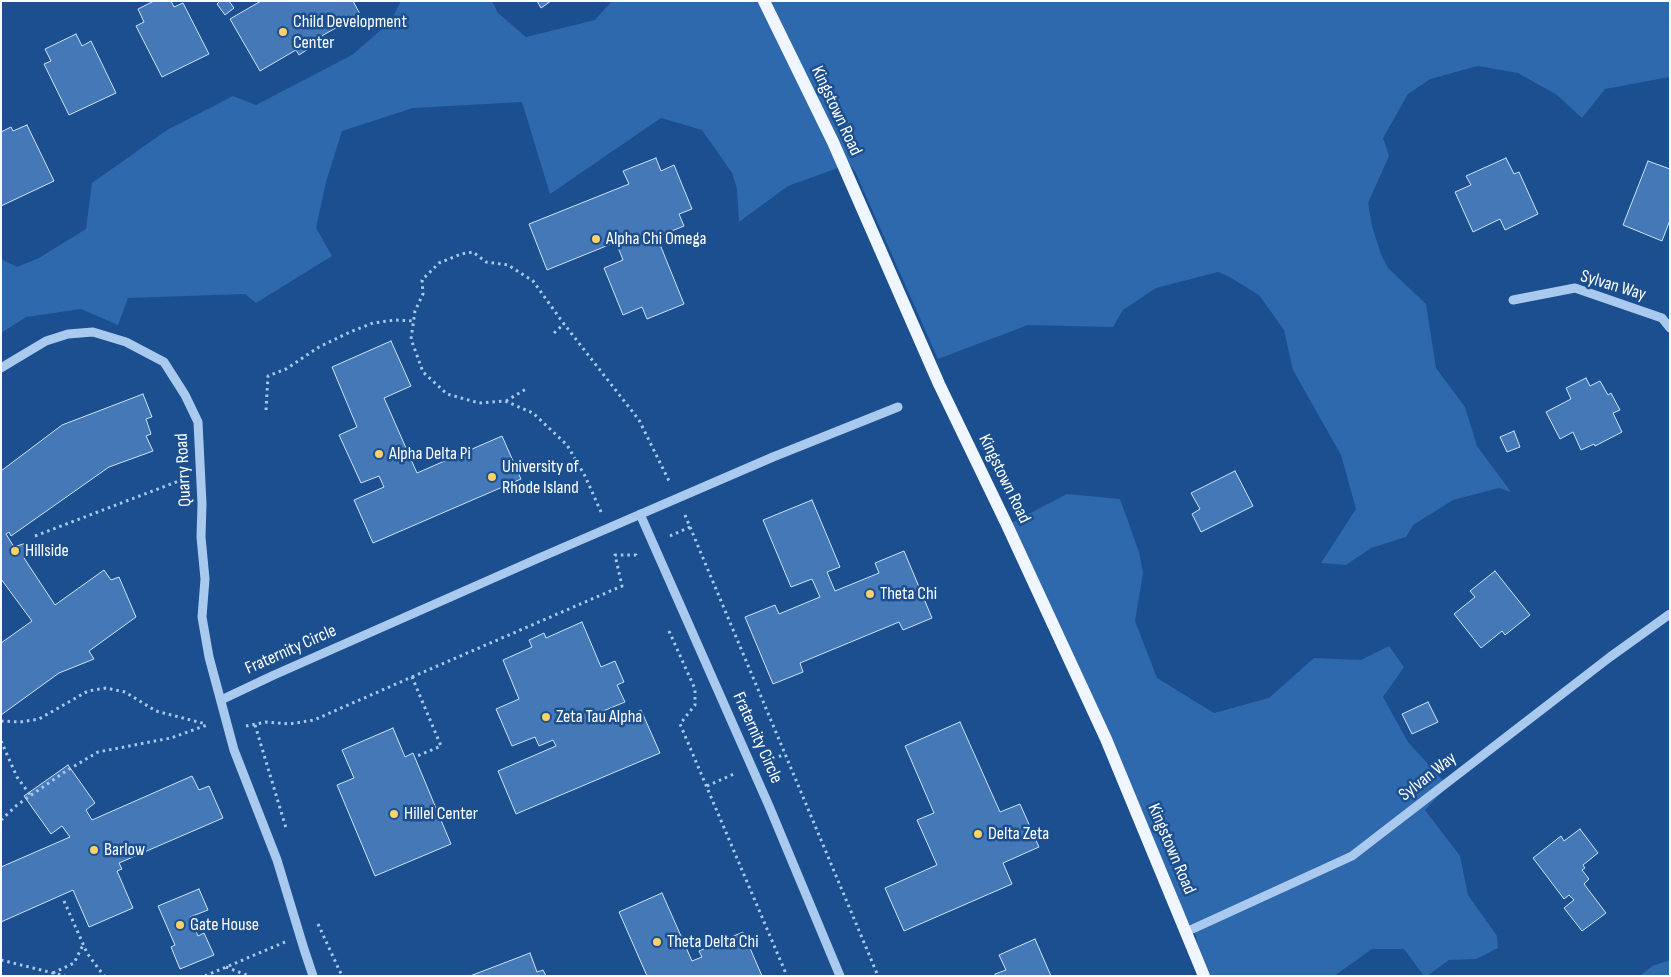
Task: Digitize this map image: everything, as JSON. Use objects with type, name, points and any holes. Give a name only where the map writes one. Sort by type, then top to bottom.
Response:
[{"type":"main road","name":"Kingstown Road","points":[[764,1],[833,142],[939,384],[1007,525],[1106,739],[1204,976]]},
{"type":"street","name":"Sylvan Way","points":[[1513,300],[1575,288],[1662,318],[1670,328]]},
{"type":"street","name":"Quarry Road","points":[[1,368],[46,341],[68,334],[93,332],[126,342],[164,362],[198,422],[202,504],[201,538],[205,579],[202,617],[209,657],[221,700]]},
{"type":"street","name":"Fraternity Circle","points":[[221,700],[640,514],[773,457],[898,407]]},
{"type":"street","name":"Fraternity Circle","points":[[640,514],[766,798],[840,976]]},
{"type":"street","name":"Sylvan Way","points":[[1186,932],[1352,856],[1610,657],[1670,614]]},
{"type":"street","points":[[221,700],[234,750],[277,860],[313,976]]},
{"type":"path","points":[[526,389],[505,401],[479,403],[447,394],[423,372],[411,339],[415,311],[423,294],[422,280],[439,264],[461,254],[473,252],[486,262],[508,265],[533,281],[639,420],[671,484]]},
{"type":"path","points":[[266,410],[268,376],[286,369],[319,348],[350,332],[373,323],[395,320],[414,321]]},
{"type":"path","points":[[554,333],[564,324]]},
{"type":"path","points":[[505,401],[534,413],[567,445],[585,476],[602,515]]},
{"type":"path","points":[[35,536],[187,478]]},
{"type":"path","points":[[684,512],[878,976]]},
{"type":"path","points":[[670,537],[690,527]]},
{"type":"path","points":[[246,726],[266,722],[289,724],[314,720],[622,586],[614,548]]},
{"type":"path","points":[[615,555],[636,555],[640,564]]},
{"type":"path","points":[[668,627],[695,689],[695,705],[680,724],[787,976]]},
{"type":"path","points":[[412,677],[441,746],[415,757]]},
{"type":"path","points":[[1,721],[20,722],[39,719],[88,691],[106,688],[125,692],[156,711],[207,725],[172,738],[98,752],[66,771],[17,805],[1,820]]},
{"type":"path","points":[[1,741],[17,777],[30,796]]},
{"type":"path","points":[[766,762],[785,754]]},
{"type":"path","points":[[707,786],[739,771]]},
{"type":"path","points":[[64,901],[87,953],[104,976]]},
{"type":"path","points":[[205,976],[286,942]]},
{"type":"path","points":[[52,973],[74,963],[83,945]]},
{"type":"path","points":[[1,960],[65,976]]},
{"type":"path","points":[[226,967],[249,976]]},
{"type":"shaded area","points":[[401,1],[492,1],[498,13],[526,37],[595,20],[612,1],[1670,1],[1670,77],[1605,89],[1582,118],[1557,95],[1518,73],[1478,66],[1430,79],[1408,94],[1383,138],[1389,156],[1368,203],[1372,226],[1381,254],[1388,268],[1426,304],[1436,368],[1465,407],[1477,446],[1511,492],[1499,488],[1453,500],[1413,525],[1406,537],[1371,548],[1346,565],[1321,563],[1356,509],[1341,455],[1293,370],[1284,330],[1259,295],[1218,272],[1156,288],[1123,310],[1113,327],[1028,325],[938,359],[855,171],[849,164],[788,186],[739,222],[737,189],[732,173],[702,130],[661,118],[550,194],[522,102],[413,108],[342,131],[326,182],[316,228],[332,256],[256,303],[245,294],[128,298],[118,325],[81,309],[26,317],[1,333],[1,259],[17,267],[39,258],[86,229],[92,183],[167,130],[233,96],[256,105],[352,55],[390,22]]},
{"type":"shaded area","points":[[1067,494],[1120,499],[1139,552],[1143,573],[1135,621],[1157,678],[1214,713],[1269,698],[1314,658],[1361,660],[1389,646],[1404,667],[1383,697],[1408,742],[1448,786],[1425,810],[1460,856],[1468,895],[1497,936],[1498,948],[1476,959],[1449,960],[1427,976],[1424,976],[1404,949],[1372,949],[1334,976],[1211,976],[1198,946],[1195,933],[1188,922],[1012,526],[1013,522]]},
{"type":"shaded area","points":[[1670,960],[1670,976],[1640,976],[1652,966]]},
{"type":"building","points":[[154,1],[171,1],[174,7],[183,3],[209,54],[162,77],[136,26],[144,22],[138,9]]},
{"type":"building","points":[[220,1],[229,1],[234,8],[225,15],[217,4]]},
{"type":"building","name":"Child Development Center","points":[[261,1],[353,1],[360,14],[306,45],[308,49],[299,55],[296,50],[260,71],[230,19]]},
{"type":"building","points":[[537,1],[551,1],[541,8]]},
{"type":"building","points":[[76,34],[82,46],[91,41],[116,93],[69,115],[44,64],[51,61],[45,49]]},
{"type":"building","points":[[27,125],[54,181],[1,206],[1,132],[11,127],[13,131]]},
{"type":"building","name":"Alpha Chi Omega","points":[[656,158],[661,171],[674,165],[692,209],[679,214],[684,226],[657,237],[684,304],[647,319],[642,307],[623,315],[604,268],[623,260],[616,242],[547,270],[529,224],[629,184],[623,171]]},
{"type":"building","points":[[1506,158],[1514,174],[1519,172],[1538,214],[1505,230],[1500,219],[1473,232],[1455,192],[1471,185],[1466,176]]},
{"type":"building","points":[[1648,161],[1670,169],[1670,220],[1662,241],[1623,225]]},
{"type":"building","name":"Alpha Delta Pi","points":[[391,341],[411,386],[384,398],[417,473],[502,436],[521,479],[373,543],[354,500],[384,487],[379,476],[361,483],[339,435],[357,427],[332,367]]},
{"type":"building","points":[[1586,378],[1590,386],[1600,381],[1608,395],[1611,393],[1620,410],[1613,413],[1622,432],[1595,446],[1594,444],[1581,450],[1573,432],[1560,439],[1546,412],[1571,399],[1566,388]]},
{"type":"building","name":"Hillside","points":[[143,394],[152,417],[146,419],[151,434],[146,436],[153,451],[109,467],[11,536],[9,532],[6,534],[14,547],[26,543],[31,556],[24,558],[55,605],[104,570],[111,580],[119,577],[136,617],[89,651],[94,659],[59,673],[1,715],[1,643],[32,621],[1,579],[1,471],[62,425]]},
{"type":"building","points":[[1514,431],[1520,447],[1507,452],[1500,437]]},
{"type":"building","points":[[1235,471],[1253,506],[1201,532],[1192,514],[1200,509],[1191,493]]},
{"type":"building","name":"Theta Chi","points":[[812,500],[840,567],[827,572],[835,591],[879,573],[875,563],[904,551],[932,618],[903,630],[899,622],[800,663],[803,672],[773,684],[745,617],[775,605],[779,614],[820,597],[812,579],[791,587],[763,520]]},
{"type":"building","points":[[1495,571],[1530,615],[1505,635],[1502,631],[1481,648],[1454,614],[1475,597],[1470,591]]},
{"type":"building","name":"Zeta Tau Alpha","points":[[582,622],[601,667],[615,661],[624,682],[617,685],[625,702],[591,716],[595,724],[608,719],[610,723],[641,710],[660,753],[516,814],[498,771],[556,746],[553,740],[539,746],[535,737],[512,746],[496,709],[519,699],[503,660],[532,647],[529,640],[544,633],[546,638]]},
{"type":"building","points":[[1428,702],[1438,722],[1412,734],[1402,714]]},
{"type":"building","name":"Delta Zeta","points":[[960,722],[1000,812],[1020,804],[1039,847],[1003,863],[1012,884],[904,931],[885,888],[937,865],[917,820],[934,813],[905,746]]},
{"type":"building","name":"Hillel Center","points":[[393,728],[405,757],[413,753],[451,844],[375,876],[337,785],[354,778],[342,750]]},
{"type":"building","name":"Barlow","points":[[68,765],[95,803],[86,810],[92,820],[192,776],[199,790],[209,786],[223,818],[119,863],[122,869],[117,871],[133,908],[89,927],[73,890],[1,922],[1,867],[70,837],[62,826],[51,834],[24,796]]},
{"type":"building","points":[[1580,829],[1598,853],[1583,865],[1585,868],[1582,870],[1589,879],[1584,884],[1606,913],[1582,931],[1564,908],[1574,900],[1569,895],[1564,899],[1533,858],[1561,836],[1564,841]]},
{"type":"building","name":"Gate House","points":[[199,889],[208,910],[190,917],[198,936],[204,933],[214,955],[180,969],[171,947],[175,945],[158,906]]},
{"type":"building","name":"Theta Delta Chi","points":[[662,893],[692,961],[702,957],[699,951],[743,932],[762,976],[647,976],[619,912]]},
{"type":"building","points":[[1035,939],[1051,976],[995,976],[995,974],[1006,970],[999,955]]},
{"type":"building","points":[[530,953],[537,972],[543,970],[546,976],[470,976]]},
{"type":"place","name":"Child Development Center","points":[[283,32]]},
{"type":"place","name":"Alpha Chi Omega","points":[[596,239]]},
{"type":"place","name":"Alpha Delta Pi","points":[[379,454]]},
{"type":"place","name":"University of Rhode Island","points":[[492,477]]},
{"type":"place","name":"Hillside","points":[[15,551]]},
{"type":"place","name":"Theta Chi","points":[[870,594]]},
{"type":"place","name":"Zeta Tau Alpha","points":[[546,717]]},
{"type":"place","name":"Hillel Center","points":[[394,814]]},
{"type":"place","name":"Delta Zeta","points":[[978,834]]},
{"type":"place","name":"Barlow","points":[[94,850]]},
{"type":"place","name":"Gate House","points":[[180,925]]},
{"type":"place","name":"Theta Delta Chi","points":[[657,942]]}]
